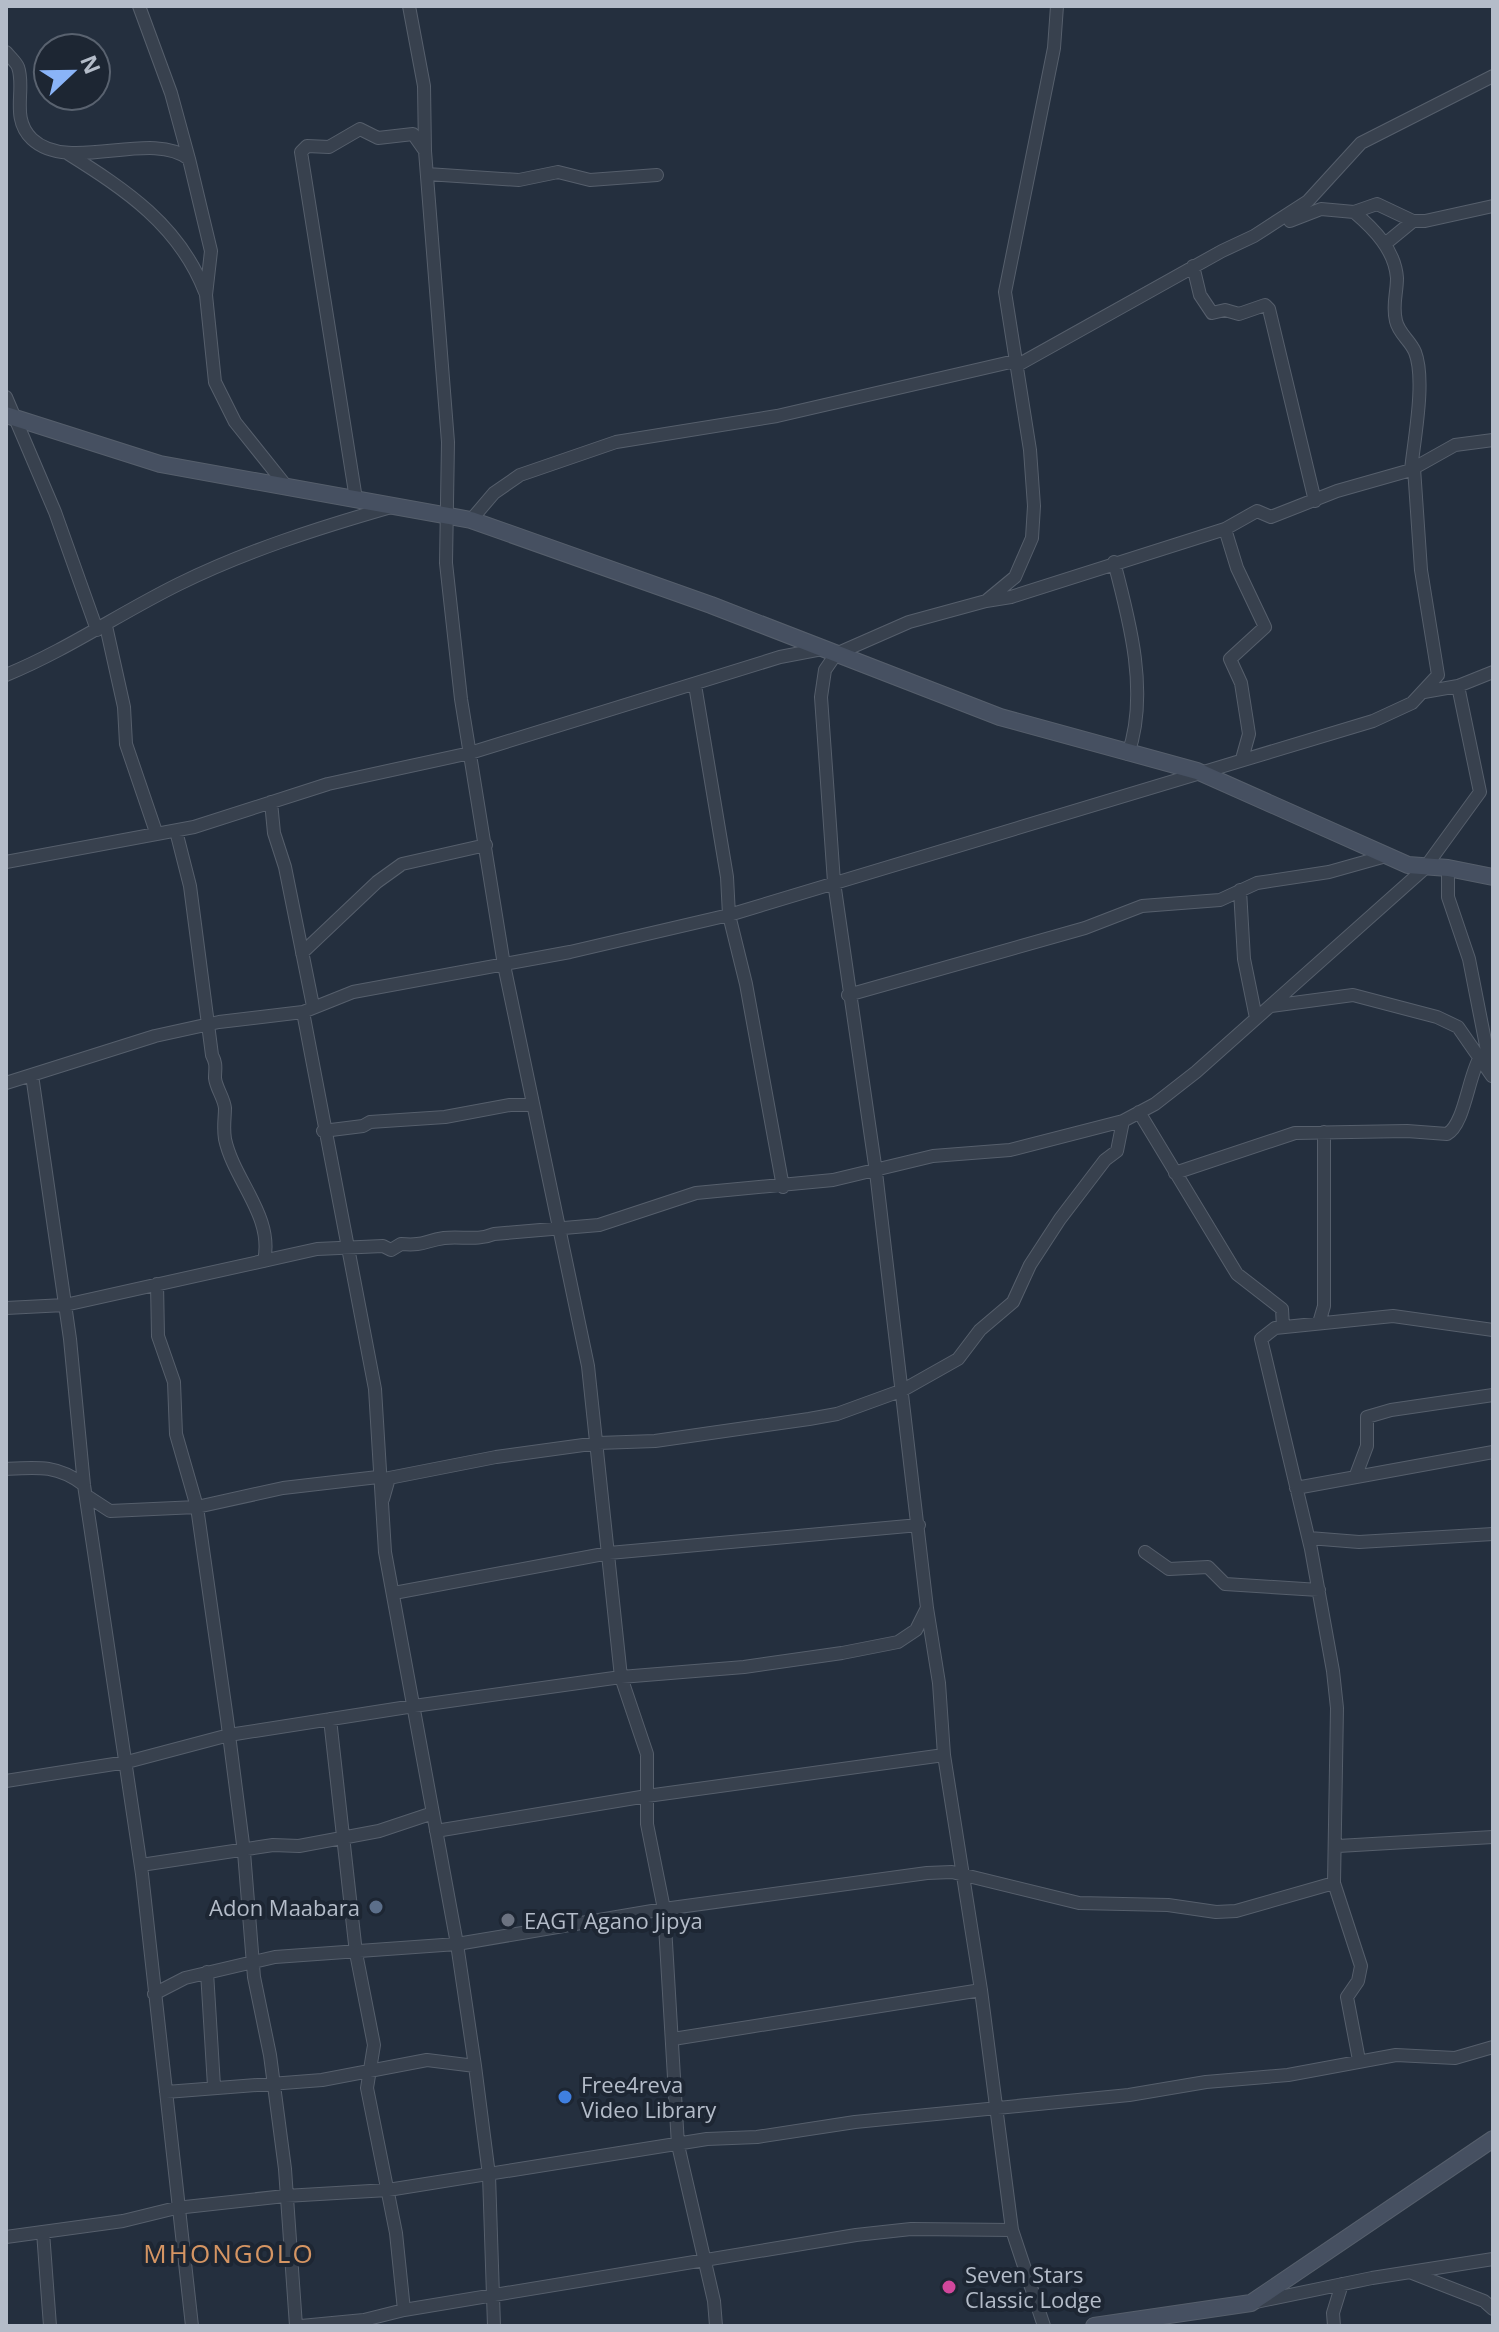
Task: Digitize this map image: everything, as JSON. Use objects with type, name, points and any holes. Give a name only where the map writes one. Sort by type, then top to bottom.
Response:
[{"type":"street","points":[[139,6],[171,93],[211,251],[206,295]]},
{"type":"street","points":[[409,6],[424,86],[425,151],[448,442],[446,563],[470,753],[504,965],[588,1366],[621,1677],[647,1754],[652,1856],[664,1909],[678,2145],[716,2326]]},
{"type":"street","points":[[986,601],[1015,577],[1032,538],[1034,506],[1030,452],[1005,292],[1054,48],[1057,6]]},
{"type":"street","points":[[6,52],[18,67],[12,74],[26,132],[41,145],[65,152],[114,183],[180,242],[193,260],[206,295],[218,390],[235,422],[287,487]]},
{"type":"street","points":[[1254,236],[1308,201],[1361,143],[1493,76]]},
{"type":"street","points":[[356,499],[301,152],[307,146],[329,147],[358,129],[378,138],[413,134],[425,151]]},
{"type":"street","points":[[65,152],[164,150],[182,153],[189,159]]},
{"type":"street","points":[[427,174],[519,180],[558,172],[590,180],[657,175]]},
{"type":"street","points":[[471,520],[494,493],[520,475],[616,442],[777,416],[1015,363],[1193,266],[1254,236],[1321,209],[1354,212],[1382,204],[1413,221],[1441,219],[1493,206]]},
{"type":"street","points":[[6,1083],[140,1041],[210,1024],[308,1009],[353,992],[504,965],[729,915],[1197,771],[1373,721],[1412,703],[1438,675],[1417,540],[1412,469],[1416,361],[1395,320],[1396,271],[1385,244],[1354,212]]},
{"type":"street","points":[[1385,244],[1413,221]]},
{"type":"street","points":[[1193,266],[1200,295],[1212,313],[1225,310],[1239,314],[1265,305],[1269,309],[1315,501]]},
{"type":"street","points":[[6,397],[10,416],[55,512],[101,628],[124,707],[126,744],[156,832]]},
{"type":"street","points":[[10,416],[160,464],[471,520],[711,605],[1000,717],[1197,771],[1386,856],[1424,869],[1448,868],[1493,877]]},
{"type":"street","points":[[6,862],[156,832],[176,831],[373,773],[470,753],[780,657],[829,652],[909,622],[1011,597],[1225,529],[1257,511],[1271,517],[1412,469],[1455,445],[1493,440]]},
{"type":"street","points":[[6,675],[211,570],[315,529],[395,506]]},
{"type":"street","points":[[1225,529],[1237,568],[1265,627],[1230,659],[1241,683],[1249,734],[1242,759]]},
{"type":"street","points":[[1114,562],[1126,611],[1139,718],[1128,754]]},
{"type":"street","points":[[829,652],[821,697],[834,882],[876,1172],[927,1608],[939,1683],[944,1755],[981,1990],[1012,2230],[1044,2326]]},
{"type":"street","points":[[1424,692],[1458,686],[1493,672]]},
{"type":"street","points":[[695,685],[727,877],[729,915],[746,984],[783,1187]]},
{"type":"street","points":[[6,1308],[65,1305],[317,1249],[383,1246],[391,1250],[401,1244],[423,1246],[442,1238],[481,1239],[494,1234],[599,1225],[696,1193],[783,1187],[876,1172],[900,1162],[933,1156],[1010,1150],[1123,1121],[1175,1090],[1424,869],[1480,792],[1458,686]]},
{"type":"street","points":[[271,802],[274,833],[302,953],[323,1131],[375,1389],[381,1505],[457,1944],[475,2066],[489,2175],[494,2326]]},
{"type":"street","points":[[176,831],[187,870],[212,1055],[217,1064],[215,1079],[225,1109],[222,1118],[225,1140],[260,1216],[265,1238],[264,1261]]},
{"type":"street","points":[[302,953],[402,864],[486,845]]},
{"type":"street","points":[[848,995],[1085,928],[1142,906],[1220,900],[1257,883],[1329,872],[1386,856]]},
{"type":"street","points":[[1448,868],[1448,897],[1469,959],[1492,1079]]},
{"type":"street","points":[[1240,890],[1244,959],[1256,1018]]},
{"type":"street","points":[[1269,1007],[1317,998],[1361,997],[1453,1024],[1462,1032],[1492,1079]]},
{"type":"street","points":[[1175,1173],[1295,1133],[1450,1133],[1459,1124],[1468,1082],[1479,1059]]},
{"type":"street","points":[[32,1075],[65,1305],[85,1491],[141,1865],[176,2208],[192,2326]]},
{"type":"street","points":[[323,1131],[363,1126],[370,1122],[445,1117],[510,1105],[533,1105]]},
{"type":"street","points":[[1139,1112],[1237,1274],[1282,1309],[1283,1327]]},
{"type":"street","points":[[381,1505],[389,1478],[496,1457],[598,1443],[655,1441],[837,1414],[903,1390],[958,1359],[980,1330],[1013,1302],[1052,1230],[1090,1178],[1117,1151],[1123,1121]]},
{"type":"street","points":[[1319,1323],[1324,1300],[1324,1132]]},
{"type":"street","points":[[157,1284],[158,1336],[174,1382],[176,1434],[197,1507],[229,1735],[244,1852],[253,1963],[272,2084],[298,2326],[330,2325],[704,2259],[911,2229],[1012,2230]]},
{"type":"street","points":[[1359,2060],[1347,1997],[1360,1976],[1359,1953],[1334,1883],[1338,1846],[1337,1708],[1309,1538],[1260,1345],[1264,1334],[1283,1327],[1408,1316],[1493,1330]]},
{"type":"street","points":[[1356,1475],[1367,1446],[1367,1417],[1429,1403],[1493,1395]]},
{"type":"street","points":[[1296,1488],[1493,1452]]},
{"type":"street","points":[[6,1469],[42,1467],[61,1470],[110,1511],[197,1507],[297,1485],[378,1477]]},
{"type":"street","points":[[394,1593],[609,1553],[919,1525]]},
{"type":"street","points":[[1309,1538],[1359,1542],[1493,1534]]},
{"type":"street","points":[[1145,1552],[1169,1569],[1208,1567],[1225,1584],[1319,1590]]},
{"type":"street","points":[[6,1781],[127,1762],[229,1735],[330,1719],[621,1677],[744,1667],[898,1642],[916,1630],[927,1608]]},
{"type":"street","points":[[330,1719],[356,1953],[374,2045],[367,2088],[388,2190],[404,2310]]},
{"type":"street","points":[[436,1831],[647,1796],[944,1755]]},
{"type":"street","points":[[141,1865],[379,1831],[433,1813]]},
{"type":"street","points":[[1338,1846],[1493,1837]]},
{"type":"street","points":[[154,1994],[207,1972],[275,1957],[457,1944],[664,1909],[945,1871],[1079,1903],[1168,1905],[1216,1912],[1236,1911],[1334,1883]]},
{"type":"street","points":[[207,1972],[214,2086]]},
{"type":"street","points":[[673,2039],[981,1990]]},
{"type":"street","points":[[6,2237],[123,2221],[176,2208],[285,2196],[388,2190],[678,2145],[1288,2075],[1359,2060],[1415,2054],[1455,2058],[1493,2047]]},
{"type":"street","points":[[166,2092],[370,2073],[427,2060],[475,2066]]},
{"type":"street","points":[[1251,2303],[1493,2139]]},
{"type":"street","points":[[43,2232],[50,2326]]},
{"type":"street","points":[[1094,2326],[1251,2303],[1342,2284],[1493,2259]]},
{"type":"street","points":[[1409,2272],[1484,2301],[1493,2309]]},
{"type":"street","points":[[1334,2326],[1333,2313],[1342,2284]]},
{"type":"place","name":"Adon Maabara","points":[[376,1907]]},
{"type":"place","name":"EAGT Agano Jipya","points":[[508,1920]]},
{"type":"place","name":"Free4reva Video Library","points":[[565,2097]]},
{"type":"place","name":"Seven Stars Classic Lodge","points":[[949,2287]]},
{"type":"district","name":"MHONGOLO","points":[[229,2253]]}]
